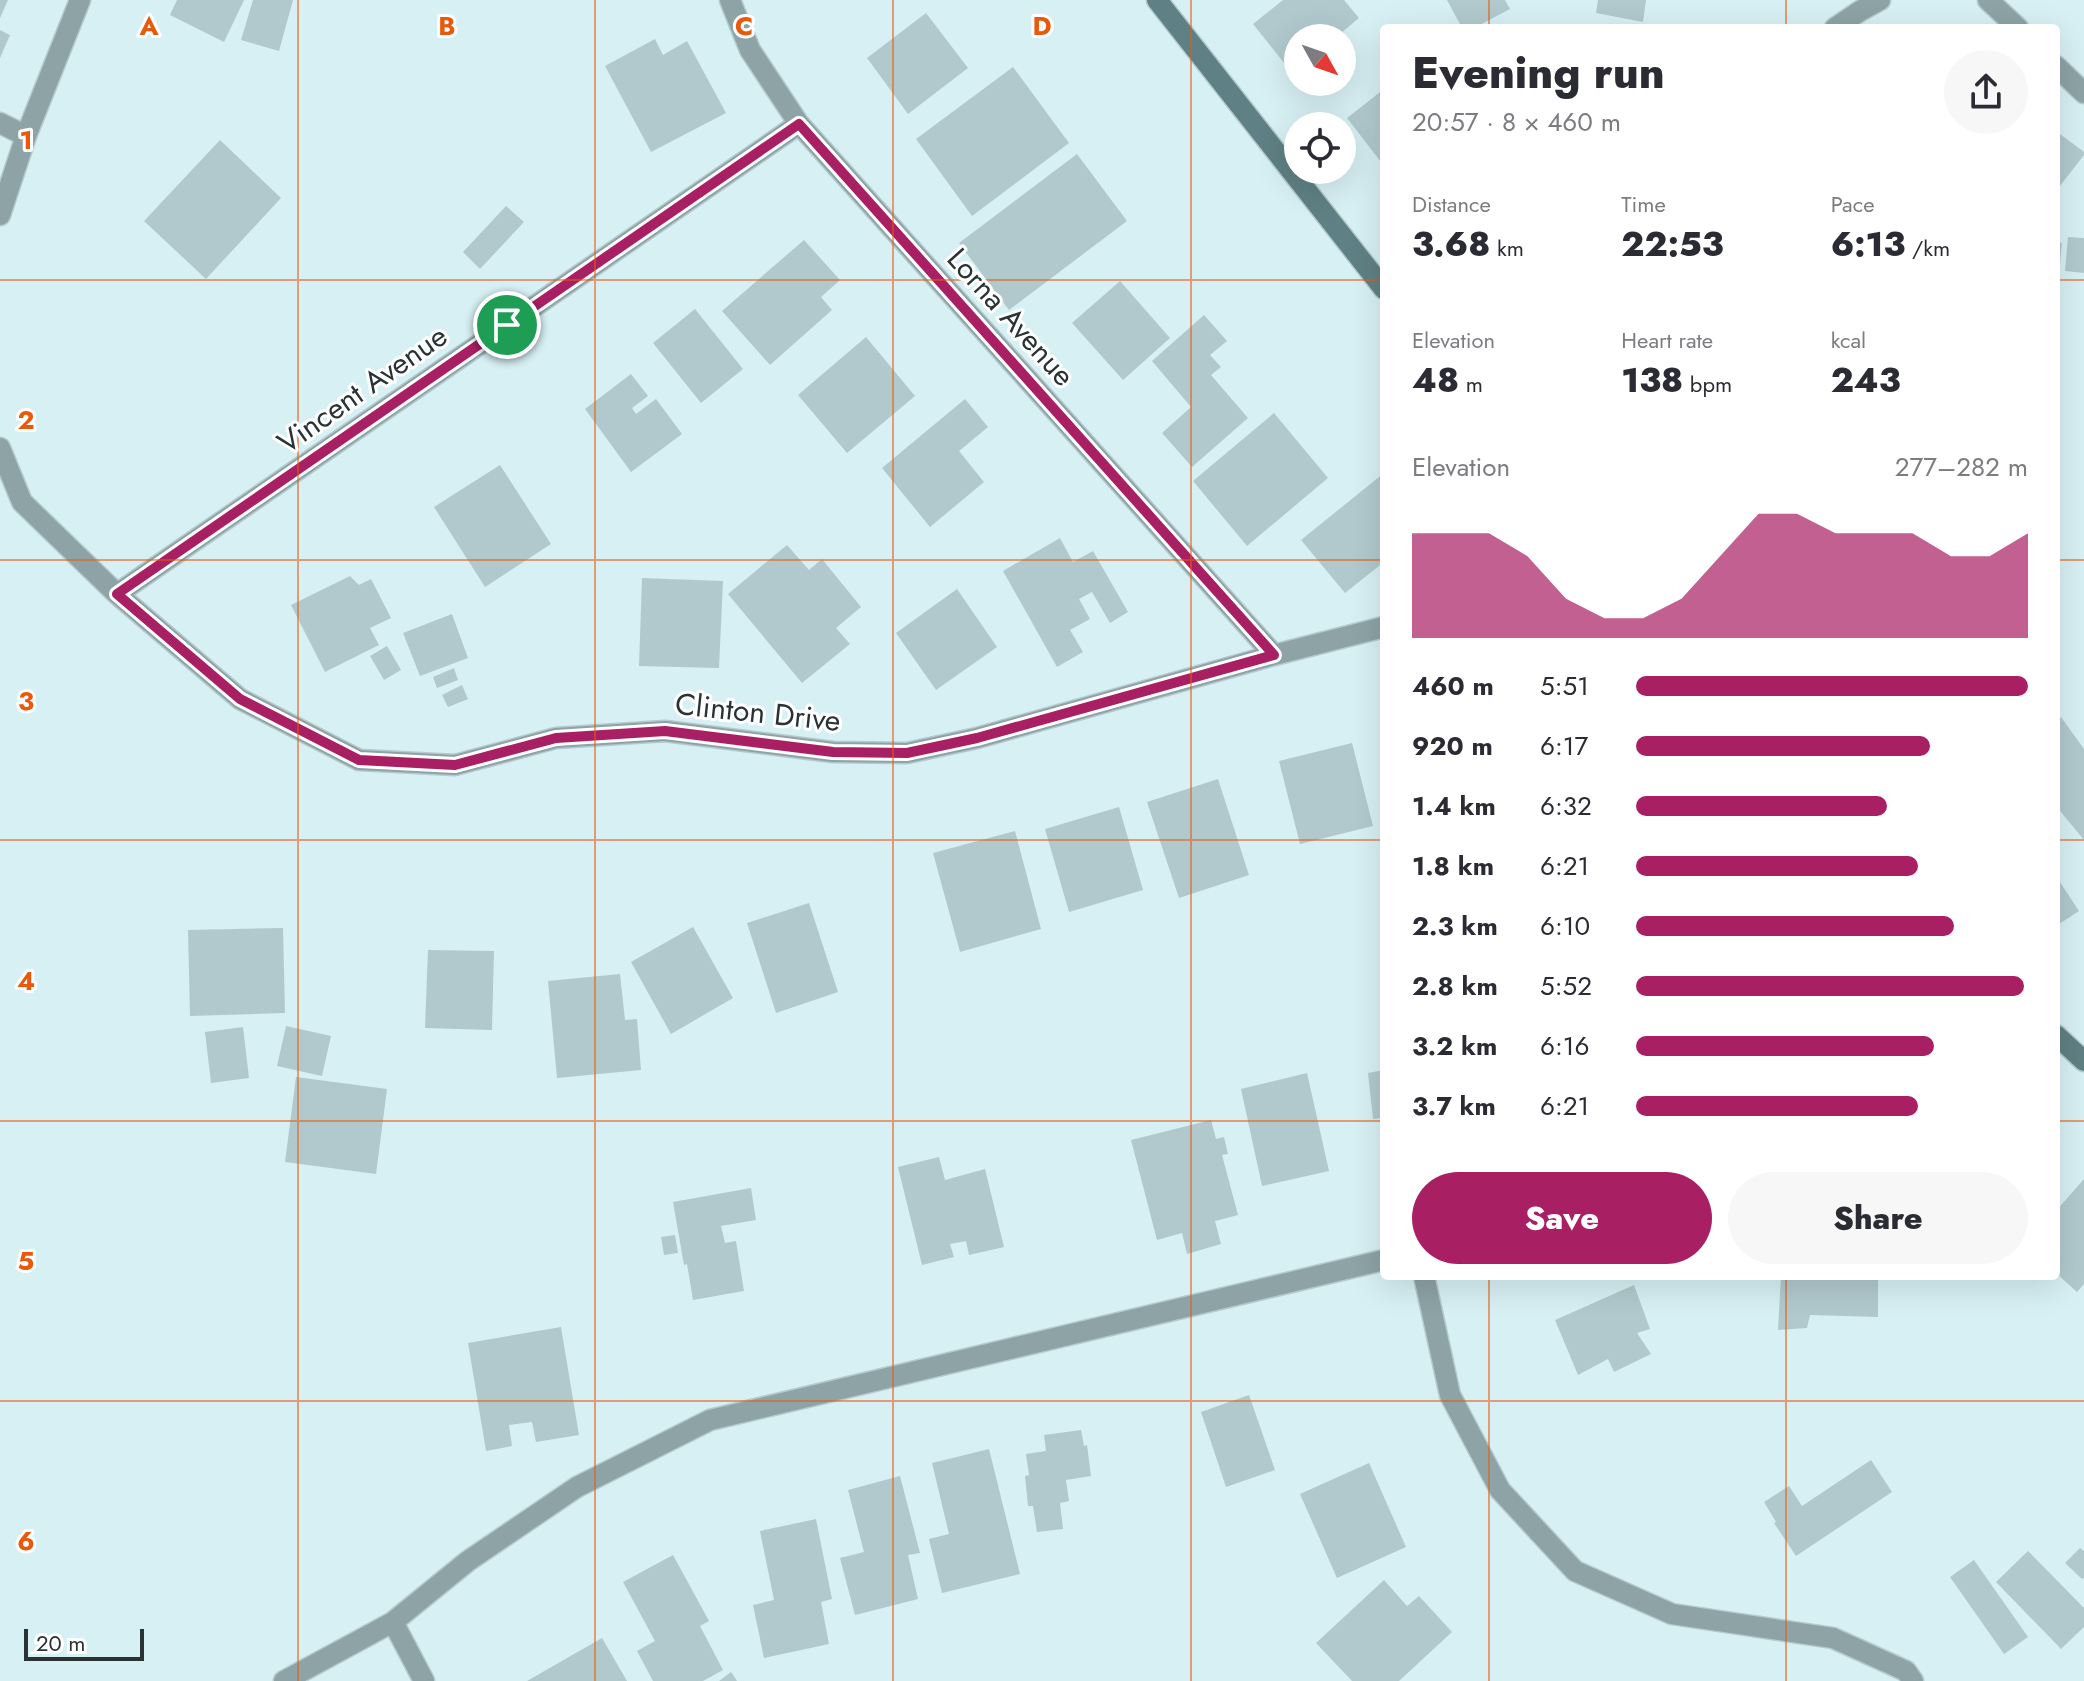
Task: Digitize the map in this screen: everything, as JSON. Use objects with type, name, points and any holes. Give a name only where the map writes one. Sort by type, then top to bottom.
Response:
[{"type":"street","points":[[0,215],[26,136],[80,0]]},
{"type":"street","name":"Lorna Avenue","points":[[730,0],[750,50],[799,124],[1274,655]]},
{"type":"street","points":[[1157,0],[1380,284]]},
{"type":"street","points":[[1841,24],[1880,0]]},
{"type":"street","points":[[1988,0],[2014,24]]},
{"type":"street","points":[[2060,70],[2084,93]]},
{"type":"street","points":[[0,123],[26,136]]},
{"type":"street","name":"Vincent Avenue","points":[[117,594],[799,124]]},
{"type":"street","name":"Clinton Drive","points":[[0,448],[22,502],[117,594],[240,699],[359,760],[455,765],[556,738],[665,731],[833,752],[907,753],[977,738],[1380,628]]},
{"type":"street","points":[[2060,1039],[2084,1061]]},
{"type":"street","points":[[284,1681],[393,1622],[468,1561],[577,1487],[710,1420],[1380,1261]]},
{"type":"street","points":[[1425,1280],[1450,1395],[1500,1490],[1575,1571],[1672,1614],[1833,1638],[1906,1671],[1913,1681]]},
{"type":"street","points":[[393,1622],[424,1681]]},
{"type":"building","points":[[0,0],[8,0],[0,18]]},
{"type":"building","points":[[177,0],[244,0],[224,42],[170,15]]},
{"type":"building","points":[[253,0],[293,0],[279,51],[241,40]]},
{"type":"building","points":[[1283,0],[1344,0],[1359,18],[1352,24],[1284,24],[1284,63],[1253,24]]},
{"type":"building","points":[[1447,0],[1505,0],[1510,9],[1482,24],[1460,24]]},
{"type":"building","points":[[1598,0],[1646,0],[1643,22],[1596,13]]},
{"type":"building","points":[[926,13],[968,68],[908,114],[867,58]]},
{"type":"building","points":[[0,30],[10,35],[0,58]]},
{"type":"building","points":[[655,39],[663,55],[687,41],[726,113],[651,152],[605,66]]},
{"type":"building","points":[[1013,67],[1069,143],[972,216],[916,139]]},
{"type":"building","points":[[1380,92],[1380,161],[1356,130],[1355,112]]},
{"type":"building","points":[[2060,134],[2084,155],[2060,186]]},
{"type":"building","points":[[220,140],[281,198],[206,279],[144,221]]},
{"type":"building","points":[[1077,154],[1127,221],[1009,310],[959,243]]},
{"type":"building","points":[[506,206],[524,222],[480,269],[463,252]]},
{"type":"building","points":[[2068,237],[2084,238],[2084,273],[2065,271]]},
{"type":"building","points":[[804,240],[840,280],[821,297],[832,310],[770,365],[722,311]]},
{"type":"building","points":[[1120,281],[1170,338],[1123,380],[1072,323]]},
{"type":"building","points":[[695,309],[743,369],[701,403],[653,343]]},
{"type":"building","points":[[1204,315],[1227,341],[1210,355],[1221,367],[1211,375],[1248,418],[1192,467],[1162,433],[1191,407],[1152,361]]},
{"type":"building","points":[[866,337],[915,396],[847,453],[798,395]]},
{"type":"building","points":[[631,374],[648,396],[632,408],[636,414],[656,399],[682,434],[631,472],[585,409]]},
{"type":"building","points":[[965,399],[988,427],[959,451],[984,482],[930,527],[882,468]]},
{"type":"building","points":[[1274,413],[1328,478],[1247,546],[1193,481]]},
{"type":"building","points":[[500,465],[551,544],[485,587],[434,507]]},
{"type":"building","points":[[1380,476],[1380,565],[1345,593],[1301,540]]},
{"type":"building","points":[[1060,538],[1073,562],[1093,551],[1128,612],[1110,623],[1092,592],[1079,599],[1090,619],[1070,630],[1083,652],[1057,667],[1003,571]]},
{"type":"building","points":[[787,545],[809,570],[822,559],[861,607],[836,628],[850,644],[802,683],[728,594]]},
{"type":"building","points":[[350,576],[359,585],[371,579],[391,618],[370,628],[379,645],[325,672],[291,605]]},
{"type":"building","points":[[642,578],[723,581],[719,668],[639,666]]},
{"type":"building","points":[[957,589],[997,647],[936,690],[896,633]]},
{"type":"building","points":[[452,614],[468,658],[420,676],[403,633]]},
{"type":"building","points":[[387,646],[401,670],[384,680],[370,656]]},
{"type":"building","points":[[454,668],[458,680],[437,688],[433,677]]},
{"type":"building","points":[[462,685],[468,699],[448,707],[442,695]]},
{"type":"building","points":[[2060,718],[2084,749],[2084,840],[2060,811]]},
{"type":"building","points":[[1352,743],[1373,826],[1300,844],[1279,761]]},
{"type":"building","points":[[1218,779],[1249,875],[1179,898],[1147,802]]},
{"type":"building","points":[[1119,807],[1143,890],[1069,912],[1045,829]]},
{"type":"building","points":[[1015,831],[1041,929],[960,952],[933,853]]},
{"type":"building","points":[[2060,882],[2079,911],[2060,923]]},
{"type":"building","points":[[809,903],[838,992],[776,1013],[747,923]]},
{"type":"building","points":[[693,927],[733,998],[671,1034],[631,962]]},
{"type":"building","points":[[283,928],[285,1013],[190,1016],[188,930]]},
{"type":"building","points":[[428,950],[494,951],[492,1030],[425,1028]]},
{"type":"building","points":[[620,974],[625,1020],[637,1019],[641,1070],[557,1078],[548,981]]},
{"type":"building","points":[[286,1026],[331,1036],[322,1076],[277,1066]]},
{"type":"building","points":[[243,1027],[249,1078],[211,1083],[205,1032]]},
{"type":"building","points":[[1380,1071],[1380,1118],[1373,1119],[1368,1073]]},
{"type":"building","points":[[1307,1073],[1329,1171],[1262,1186],[1241,1089]]},
{"type":"building","points":[[296,1077],[387,1089],[376,1174],[285,1162]]},
{"type":"building","points":[[1211,1120],[1216,1139],[1224,1137],[1228,1154],[1222,1155],[1238,1215],[1215,1221],[1221,1244],[1187,1254],[1182,1233],[1157,1240],[1131,1140]]},
{"type":"building","points":[[939,1157],[945,1180],[985,1169],[1004,1247],[969,1255],[966,1241],[950,1244],[954,1257],[922,1265],[898,1167]]},
{"type":"building","points":[[2084,1179],[2084,1284],[2077,1292],[2060,1277],[2060,1206]]},
{"type":"building","points":[[751,1188],[756,1220],[721,1226],[725,1243],[736,1241],[744,1291],[693,1300],[673,1202]]},
{"type":"building","points":[[675,1235],[678,1253],[664,1255],[661,1237]]},
{"type":"building","points":[[1781,1280],[1878,1280],[1878,1317],[1810,1315],[1807,1328],[1778,1330]]},
{"type":"building","points":[[1634,1285],[1650,1329],[1637,1333],[1651,1354],[1614,1372],[1608,1359],[1578,1375],[1555,1320]]},
{"type":"building","points":[[561,1327],[579,1435],[536,1442],[532,1422],[509,1425],[512,1446],[486,1451],[468,1343]]},
{"type":"building","points":[[1249,1395],[1275,1470],[1226,1487],[1201,1412]]},
{"type":"building","points":[[1081,1430],[1084,1446],[1087,1445],[1091,1476],[1066,1480],[1069,1501],[1060,1503],[1063,1529],[1037,1532],[1033,1506],[1028,1506],[1026,1454],[1046,1451],[1044,1435]]},
{"type":"building","points":[[989,1449],[1020,1574],[942,1593],[929,1539],[949,1534],[932,1463]]},
{"type":"building","points":[[1871,1460],[1892,1492],[1796,1556],[1764,1502],[1789,1486],[1802,1506]]},
{"type":"building","points":[[1369,1463],[1406,1547],[1337,1578],[1300,1494]]},
{"type":"building","points":[[900,1476],[920,1553],[908,1555],[918,1599],[855,1615],[840,1558],[864,1552],[848,1490]]},
{"type":"building","points":[[816,1519],[832,1599],[821,1602],[829,1644],[764,1658],[753,1605],[774,1600],[760,1531]]},
{"type":"building","points":[[2080,1548],[2084,1551],[2082,1579],[2065,1563]]},
{"type":"building","points":[[2028,1551],[2084,1608],[2084,1627],[2061,1649],[1996,1582]]},
{"type":"building","points":[[673,1555],[709,1621],[700,1626],[723,1670],[703,1681],[653,1681],[637,1651],[655,1641],[623,1582]]},
{"type":"building","points":[[1974,1560],[2028,1637],[2004,1654],[1950,1577]]},
{"type":"building","points":[[1384,1580],[1407,1606],[1419,1596],[1452,1632],[1399,1681],[1352,1681],[1316,1643]]},
{"type":"building","points":[[602,1638],[627,1681],[527,1681]]},
{"type":"building","points":[[731,1672],[737,1681],[719,1681]]},
{"type":"route","points":[[799,124],[1274,655],[977,738],[907,753],[833,752],[665,731],[556,738],[455,765],[359,760],[240,699],[117,594],[507,325],[799,124]]}]
